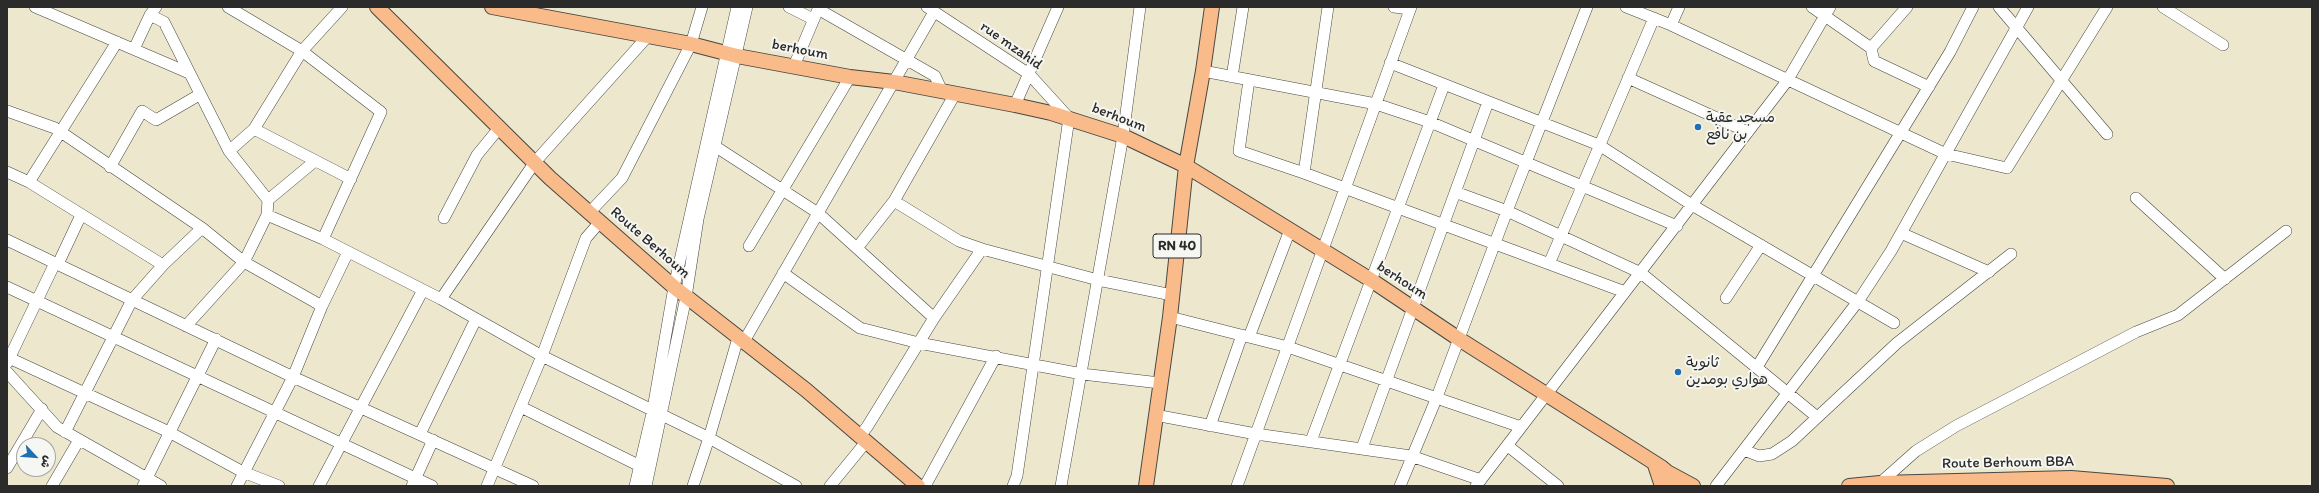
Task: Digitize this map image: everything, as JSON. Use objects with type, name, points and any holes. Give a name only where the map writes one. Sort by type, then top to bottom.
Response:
[{"type":"main road","name":"Route Berhoum","points":[[377,7],[535,162],[600,222],[674,287],[806,390],[918,486]]},
{"type":"main road","name":"berhoum","points":[[492,7],[691,44],[732,54],[850,77],[894,82],[1014,105],[1069,118],[1123,136],[1186,166],[1323,250],[1659,468],[1693,486]]},
{"type":"main road","name":"RN 40","points":[[1146,486],[1170,317],[1186,166],[1203,71],[1212,7]]},
{"type":"main road","points":[[1654,486],[1659,468]]},
{"type":"main road","points":[[1659,468],[1662,486]]},
{"type":"main road","points":[[1659,468],[1673,486]]},
{"type":"main road","name":"Route Berhoum BBA","points":[[1849,486],[1880,482],[1920,484],[2071,478],[2167,486]]},
{"type":"street","points":[[35,7],[189,73]]},
{"type":"street","points":[[228,7],[302,51],[381,112],[323,240]]},
{"type":"street","points":[[229,150],[254,129],[302,51],[342,7]]},
{"type":"street","points":[[589,212],[622,178],[691,44],[702,7]]},
{"type":"street","points":[[732,54],[737,7]]},
{"type":"street","points":[[646,486],[658,412],[674,287],[711,144],[732,54],[747,7]]},
{"type":"street","points":[[789,7],[817,12],[907,60],[935,76],[948,93],[894,201],[856,248]]},
{"type":"street","points":[[1014,105],[1058,7]]},
{"type":"street","points":[[1060,486],[1082,374],[1123,136],[1140,7]]},
{"type":"street","points":[[1232,77],[1243,7]]},
{"type":"street","points":[[1304,173],[1328,7]]},
{"type":"street","points":[[1237,486],[1410,8],[1394,7]]},
{"type":"street","points":[[1400,486],[1411,456],[1437,397],[1507,211],[1587,7]]},
{"type":"street","points":[[1626,7],[1671,25],[1899,134],[1946,154],[2007,168],[2107,7]]},
{"type":"street","points":[[1671,25],[1679,7]]},
{"type":"street","points":[[1812,7],[1828,12],[1871,48],[1874,61],[1929,86]]},
{"type":"street","points":[[1871,48],[1907,7]]},
{"type":"street","points":[[1757,366],[1950,52],[1972,7]]},
{"type":"street","points":[[1999,7],[2107,134]]},
{"type":"street","points":[[1716,486],[1789,393],[1858,300],[1901,233],[2028,7]]},
{"type":"street","points":[[2163,7],[2223,45]]},
{"type":"street","points":[[693,486],[741,340],[784,273],[907,60],[931,9]]},
{"type":"street","name":"rue mzahid","points":[[931,9],[1029,74],[1069,118]]},
{"type":"street","points":[[134,49],[153,11],[164,22],[229,150],[268,200]]},
{"type":"street","points":[[794,66],[817,12]]},
{"type":"street","points":[[1155,415],[1256,434],[1411,456],[1478,483],[1641,273],[1787,81],[1828,12]]},
{"type":"street","points":[[1549,264],[1654,18]]},
{"type":"street","points":[[441,299],[535,162],[648,36]]},
{"type":"street","points":[[29,182],[62,133],[117,42]]},
{"type":"street","points":[[1390,64],[1599,145],[1692,205],[1858,300],[1894,323]]},
{"type":"street","points":[[1203,71],[1376,104],[1430,122],[1526,164],[1677,226]]},
{"type":"street","points":[[749,246],[850,77]]},
{"type":"street","points":[[1628,78],[1748,132]]},
{"type":"street","points":[[1249,80],[1239,151],[1304,173],[1625,292]]},
{"type":"street","points":[[1311,441],[1444,85]]},
{"type":"street","points":[[110,167],[142,111],[156,120],[200,94]]},
{"type":"street","points":[[1362,448],[1488,102]]},
{"type":"street","points":[[7,111],[55,128],[110,167],[202,228],[244,262],[322,306]]},
{"type":"street","points":[[1013,486],[1017,476],[1069,118]]},
{"type":"street","points":[[444,218],[477,155],[500,128]]},
{"type":"street","points":[[254,129],[351,179]]},
{"type":"street","points":[[711,144],[818,213],[934,318]]},
{"type":"street","points":[[635,486],[658,412],[686,296],[711,144]]},
{"type":"street","points":[[186,326],[244,262],[266,215],[268,200],[315,160]]},
{"type":"street","points":[[7,172],[29,182],[163,265]]},
{"type":"street","points":[[1455,192],[1507,211],[1560,237],[1641,273],[1757,366],[1817,417]]},
{"type":"street","points":[[2136,198],[2225,280]]},
{"type":"street","points":[[894,201],[959,241],[982,249],[1098,280],[1172,295]]},
{"type":"street","points":[[81,215],[8,360],[85,393],[169,432],[243,472],[279,486]]},
{"type":"street","points":[[266,215],[323,240],[441,299],[542,356],[709,438],[796,486]]},
{"type":"street","points":[[487,486],[542,356],[586,238],[600,222]]},
{"type":"street","points":[[65,432],[132,300],[163,265],[202,228]]},
{"type":"street","points":[[1210,426],[1245,336],[1290,230]]},
{"type":"street","points":[[1880,482],[1916,451],[1956,426],[2136,332],[2178,315],[2225,280],[2286,231]]},
{"type":"street","points":[[1901,233],[1989,272]]},
{"type":"street","points":[[7,240],[293,377],[533,486]]},
{"type":"street","points":[[1726,298],[1760,245]]},
{"type":"street","points":[[830,486],[863,439],[934,318],[982,249]]},
{"type":"street","points":[[237,486],[293,377],[322,306],[348,252]]},
{"type":"street","points":[[1744,450],[1759,456],[1772,454],[1792,441],[1897,343],[2011,254]]},
{"type":"street","points":[[784,273],[860,328],[919,343],[996,356],[1082,374],[1160,383]]},
{"type":"street","points":[[7,287],[342,443],[414,482],[432,486]]},
{"type":"street","points":[[319,486],[423,290]]},
{"type":"street","points":[[1170,317],[1288,347],[1521,427]]},
{"type":"street","points":[[420,434],[476,319]]},
{"type":"street","points":[[145,482],[216,339]]},
{"type":"street","points":[[925,486],[996,356]]},
{"type":"street","points":[[7,372],[57,427],[145,482],[162,486]]},
{"type":"street","points":[[521,408],[640,466]]},
{"type":"street","points":[[8,466],[42,409]]},
{"type":"street","points":[[52,486],[79,440]]},
{"type":"street","points":[[414,482],[434,440]]},
{"type":"street","points":[[1508,446],[1558,486]]},
{"type":"place","name":"مسجد عقبة بن نافع","points":[[1698,127]]},
{"type":"place","name":"ثانوية هواري بومدين","points":[[1678,372]]}]
